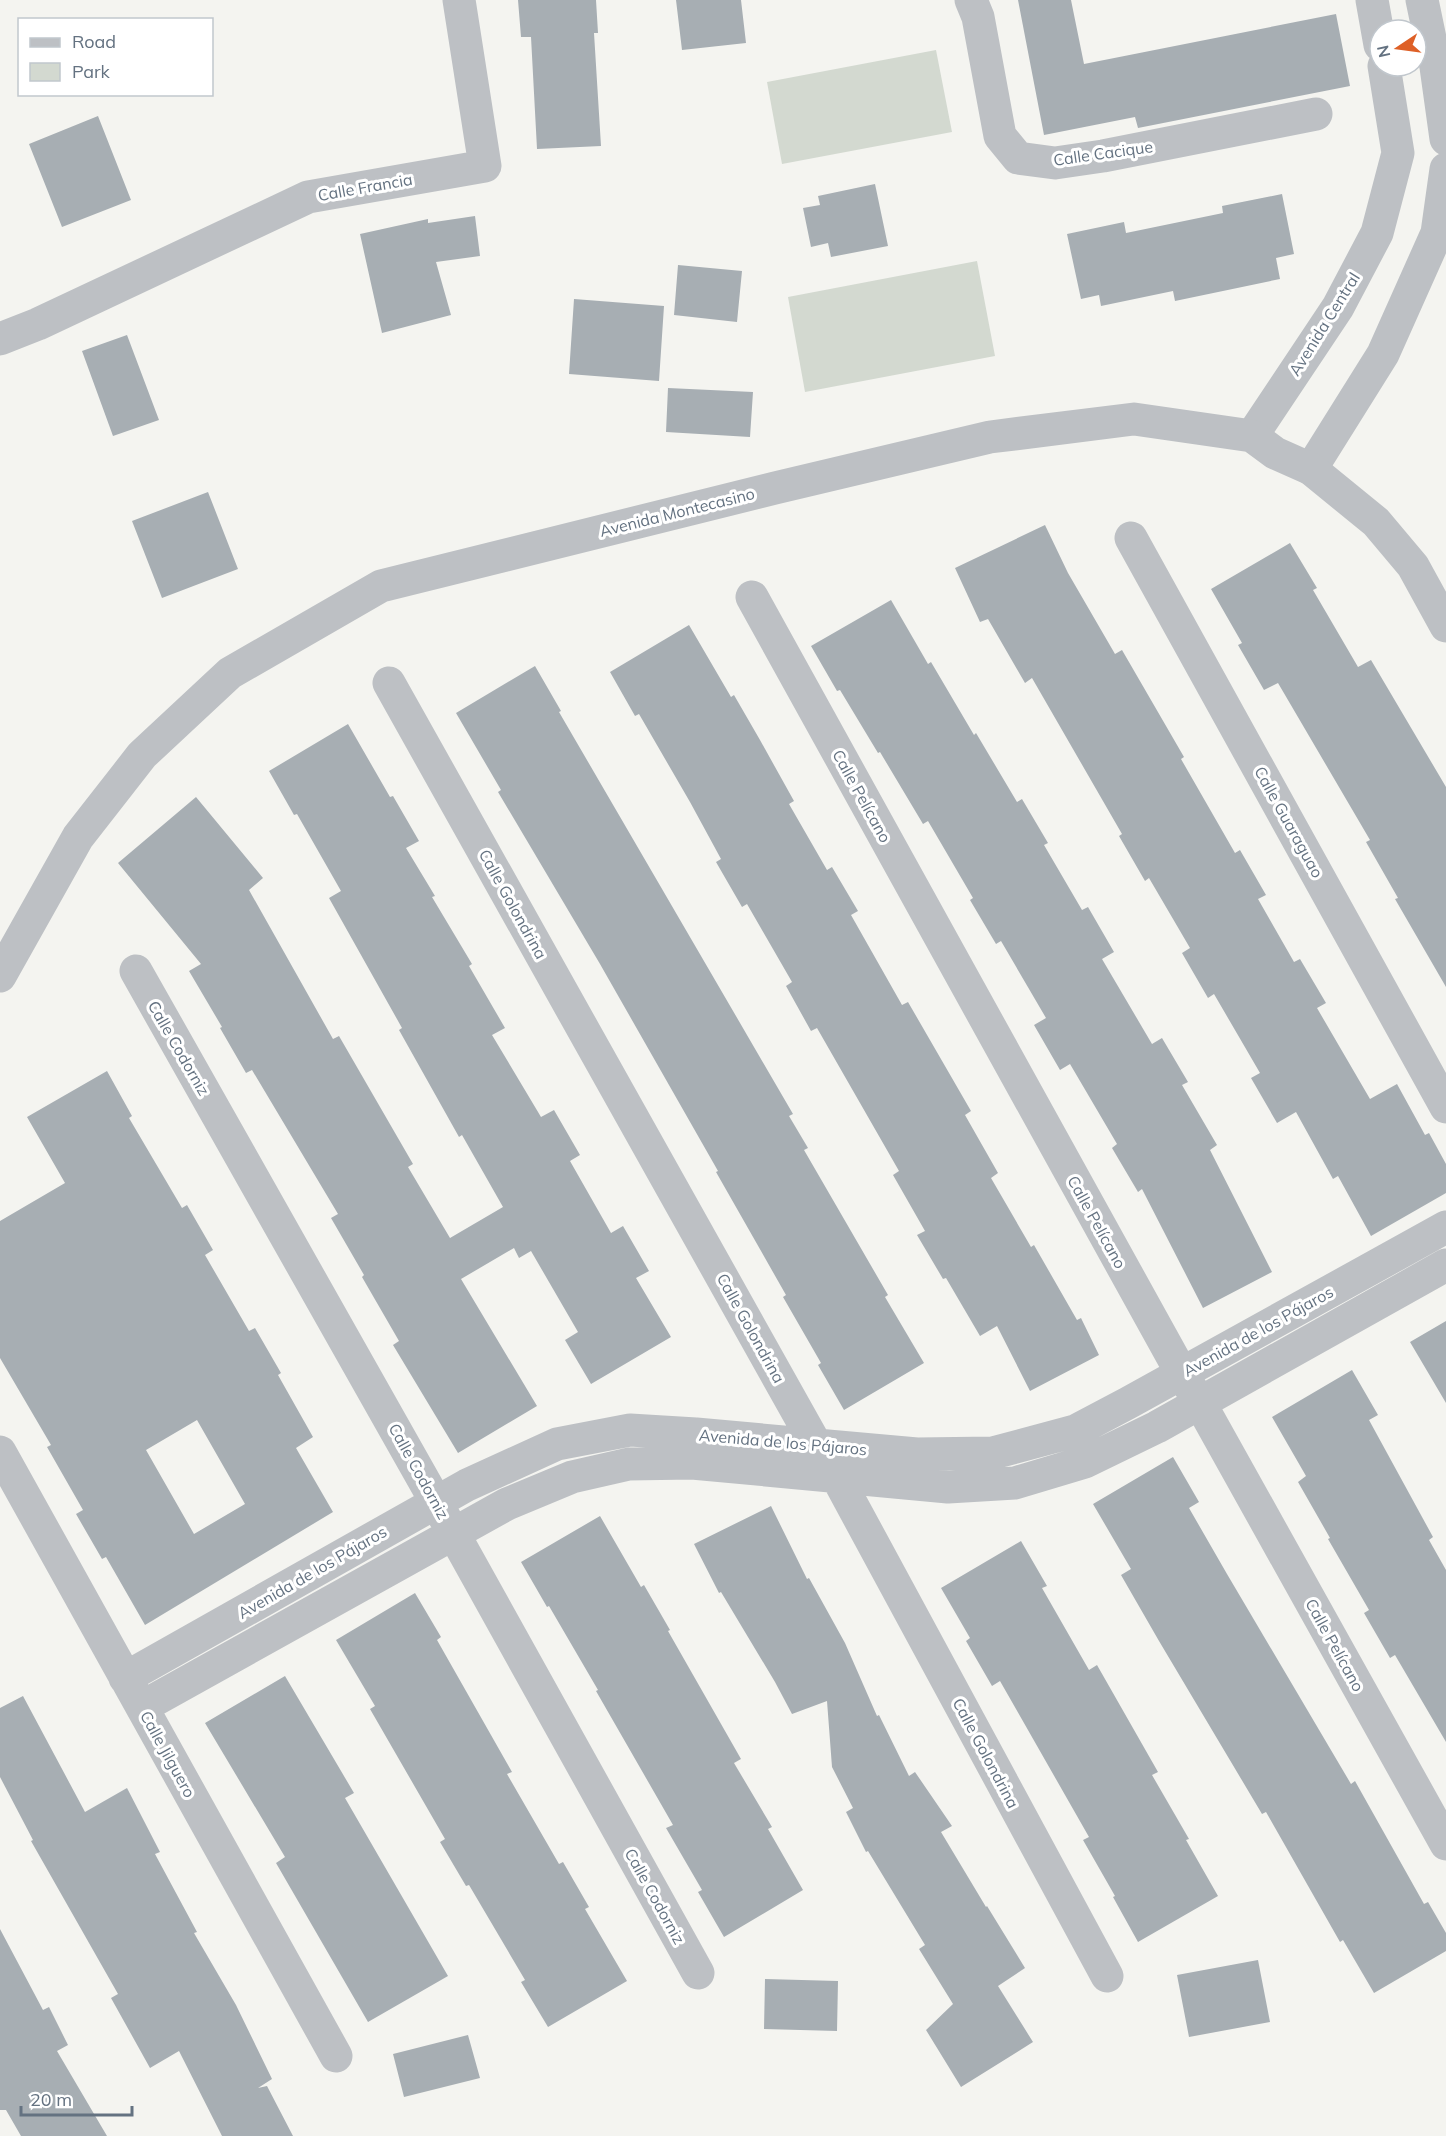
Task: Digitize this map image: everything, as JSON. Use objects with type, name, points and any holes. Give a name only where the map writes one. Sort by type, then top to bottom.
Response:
[{"type":"street","name":"Calle Francia","points":[[0,339],[38,324],[308,197],[485,166],[459,0]]},
{"type":"street","name":"Calle Cacique","points":[[971,0],[978,17],[1000,136],[1018,158],[1054,163],[1103,156],[1316,114]]},
{"type":"street","points":[[1372,0],[1375,18]]},
{"type":"street","points":[[1422,0],[1436,68],[1446,139]]},
{"type":"street","name":"Avenida Central","points":[[1252,436],[1338,307],[1377,234],[1398,153],[1386,78]]},
{"type":"street","points":[[1311,469],[1383,354],[1437,233],[1446,169]]},
{"type":"street","name":"Avenida Montecasino","points":[[0,976],[78,837],[142,755],[230,673],[381,586],[764,491],[990,437],[1134,419],[1252,436],[1275,453],[1311,469],[1376,522],[1413,566],[1446,626]]},
{"type":"street","name":"Calle Guaraguao","points":[[1131,538],[1446,1107]]},
{"type":"street","name":"Calle Pelícano","points":[[752,597],[1182,1374],[1446,1845]]},
{"type":"street","name":"Calle Golondrina","points":[[389,683],[816,1445],[837,1477],[1107,1976]]},
{"type":"street","name":"Calle Codorniz","points":[[136,971],[436,1502],[698,1973]]},
{"type":"street","name":"Avenida de los Pájaros","points":[[125,1678],[467,1485],[557,1444],[630,1430],[917,1454],[993,1453],[1075,1431],[1446,1227]]},
{"type":"street","name":"Avenida de los Pájaros","points":[[142,1707],[507,1504],[573,1477],[629,1464],[692,1463],[948,1487],[1015,1483],[1085,1462],[1200,1403],[1446,1265]]},
{"type":"street","name":"Calle Jilguero","points":[[0,1452],[336,2056]]},
{"type":"green space","points":[[936,50],[952,132],[782,164],[767,82]]},
{"type":"green space","points":[[977,261],[995,356],[805,392],[788,297]]},
{"type":"building","points":[[518,0],[596,0],[598,33],[594,33],[601,146],[537,149],[531,37],[521,37]]},
{"type":"building","points":[[676,0],[741,0],[746,43],[682,50]]},
{"type":"building","points":[[1018,0],[1071,0],[1084,64],[1336,14],[1350,86],[1138,128],[1135,117],[1044,135]]},
{"type":"building","points":[[98,116],[131,200],[62,227],[29,144]]},
{"type":"building","points":[[875,184],[888,246],[831,257],[828,243],[811,247],[803,208],[820,205],[818,196]]},
{"type":"building","points":[[1282,194],[1294,254],[1276,258],[1280,279],[1175,301],[1173,291],[1101,306],[1099,295],[1081,299],[1067,234],[1124,222],[1126,233],[1223,213],[1222,206]]},
{"type":"building","points":[[475,216],[480,256],[436,262],[451,315],[382,333],[360,234],[428,219],[428,223]]},
{"type":"building","points":[[678,265],[742,271],[737,322],[674,315]]},
{"type":"building","points":[[574,299],[664,306],[659,381],[569,374]]},
{"type":"building","points":[[127,335],[159,420],[113,436],[82,351]]},
{"type":"building","points":[[668,388],[753,392],[750,437],[666,432]]},
{"type":"building","points":[[208,492],[238,569],[162,598],[132,521]]},
{"type":"building","points":[[1045,525],[1068,573],[1115,654],[1122,650],[1184,757],[1181,759],[1235,853],[1240,850],[1266,895],[1258,899],[1294,962],[1300,959],[1326,1003],[1317,1008],[1370,1099],[1397,1084],[1425,1135],[1429,1133],[1446,1164],[1446,1193],[1371,1236],[1338,1176],[1333,1179],[1296,1112],[1277,1123],[1251,1078],[1260,1073],[1214,994],[1208,998],[1182,953],[1190,948],[1149,878],[1145,881],[1119,836],[1122,834],[1032,678],[1025,683],[988,619],[980,622],[955,568]]},
{"type":"building","points":[[1290,543],[1317,588],[1313,590],[1358,667],[1371,660],[1446,787],[1446,987],[1395,899],[1398,898],[1366,842],[1370,840],[1278,683],[1264,690],[1238,645],[1242,643],[1211,589]]},
{"type":"building","points":[[891,600],[928,664],[931,662],[1017,802],[1022,799],[1048,843],[1044,845],[1082,910],[1088,907],[1114,952],[1102,959],[1152,1044],[1162,1038],[1188,1082],[1182,1085],[1217,1145],[1210,1150],[1272,1272],[1203,1308],[1142,1189],[1138,1192],[1112,1148],[1117,1144],[1070,1064],[1060,1070],[1034,1025],[1046,1018],[1001,941],[996,944],[970,900],[973,898],[928,821],[923,824],[840,690],[837,691],[811,646]]},
{"type":"building","points":[[689,625],[731,697],[734,695],[760,740],[794,801],[789,804],[827,870],[832,867],[858,911],[851,915],[902,1005],[908,1002],[971,1111],[965,1115],[998,1173],[991,1178],[1031,1247],[1034,1245],[1077,1320],[1081,1318],[1099,1355],[1030,1391],[997,1326],[980,1336],[946,1278],[943,1279],[917,1235],[925,1231],[893,1175],[899,1171],[817,1028],[811,1031],[786,986],[792,982],[747,904],[742,907],[716,862],[721,859],[690,802],[639,714],[635,716],[610,672]]},
{"type":"building","points":[[535,666],[561,711],[559,712],[793,1114],[789,1116],[808,1148],[804,1150],[888,1295],[885,1297],[924,1363],[844,1410],[818,1365],[821,1363],[783,1297],[786,1295],[716,1172],[718,1171],[600,964],[498,792],[501,790],[456,713]]},
{"type":"building","points":[[348,724],[390,797],[393,796],[419,841],[406,848],[435,896],[432,897],[472,964],[469,966],[505,1028],[492,1035],[541,1117],[554,1110],[580,1155],[570,1161],[611,1233],[623,1226],[649,1271],[636,1278],[671,1337],[591,1384],[565,1340],[578,1332],[531,1251],[519,1258],[514,1248],[461,1279],[537,1406],[458,1453],[393,1345],[399,1341],[331,1218],[338,1214],[252,1070],[246,1073],[189,971],[201,964],[118,863],[196,797],[263,878],[249,890],[333,1039],[339,1036],[413,1164],[408,1167],[450,1238],[503,1207],[462,1135],[459,1137],[399,1030],[402,1028],[329,898],[341,891],[297,814],[294,815],[269,771]]},
{"type":"building","points":[[107,1071],[132,1116],[129,1118],[182,1208],[187,1205],[213,1250],[205,1255],[249,1331],[255,1328],[281,1373],[278,1375],[313,1437],[296,1448],[333,1512],[145,1625],[106,1557],[102,1559],[76,1514],[83,1510],[47,1447],[51,1445],[0,1358],[0,1221],[65,1183],[27,1117]],"holes":[[[197,1420],[245,1504],[194,1534],[146,1450]]]},
{"type":"building","points":[[1446,1321],[1446,1403],[1410,1342]]},
{"type":"building","points":[[1352,1370],[1378,1415],[1369,1420],[1433,1537],[1429,1540],[1446,1570],[1446,1742],[1395,1655],[1390,1658],[1364,1613],[1369,1610],[1298,1482],[1306,1476],[1272,1417]]},
{"type":"building","points":[[1173,1457],[1199,1502],[1189,1508],[1351,1784],[1355,1781],[1424,1904],[1428,1902],[1446,1933],[1446,1951],[1374,1993],[1343,1940],[1340,1942],[1266,1812],[1262,1814],[1121,1575],[1131,1569],[1093,1504]]},
{"type":"building","points":[[771,1506],[807,1579],[809,1578],[845,1643],[877,1716],[879,1715],[909,1776],[915,1772],[952,1826],[941,1832],[1025,1968],[998,1986],[1033,2042],[961,2087],[926,2030],[953,2004],[919,1949],[925,1945],[868,1851],[866,1852],[846,1812],[853,1808],[832,1767],[827,1701],[792,1714],[721,1592],[719,1593],[694,1544]]},
{"type":"building","points":[[600,1516],[641,1587],[644,1585],[741,1759],[734,1763],[772,1827],[768,1829],[803,1890],[724,1937],[698,1892],[702,1890],[666,1828],[673,1825],[596,1691],[598,1690],[521,1562]]},
{"type":"building","points":[[1021,1541],[1047,1586],[1042,1588],[1089,1670],[1097,1665],[1158,1772],[1152,1775],[1189,1839],[1186,1840],[1218,1896],[1138,1942],[1083,1840],[1089,1837],[1000,1681],[992,1686],[966,1641],[970,1638],[941,1588]]},
{"type":"building","points":[[415,1593],[441,1637],[437,1640],[512,1772],[507,1774],[559,1864],[563,1862],[589,1907],[585,1909],[627,1981],[548,2027],[521,1982],[525,1980],[469,1885],[466,1886],[440,1842],[445,1839],[370,1709],[375,1706],[336,1640]]},
{"type":"building","points":[[285,1676],[354,1793],[345,1798],[448,1976],[368,2022],[276,1863],[285,1857],[205,1723]]},
{"type":"building","points":[[23,1696],[85,1812],[127,1788],[160,1852],[155,1854],[197,1932],[194,1933],[236,2005],[272,2079],[258,2088],[267,2086],[293,2136],[222,2136],[179,2051],[150,2068],[111,1998],[118,1994],[31,1841],[33,1840],[0,1777],[0,1708]]},
{"type":"building","points":[[0,1929],[43,2010],[49,2007],[68,2045],[57,2051],[107,2136],[21,2136],[6,2110],[0,2110]]},
{"type":"building","points":[[1258,1960],[1270,2022],[1189,2037],[1177,1975]]},
{"type":"building","points":[[765,1979],[838,1981],[837,2031],[764,2029]]},
{"type":"building","points":[[468,2035],[480,2078],[404,2097],[393,2054]]}]
